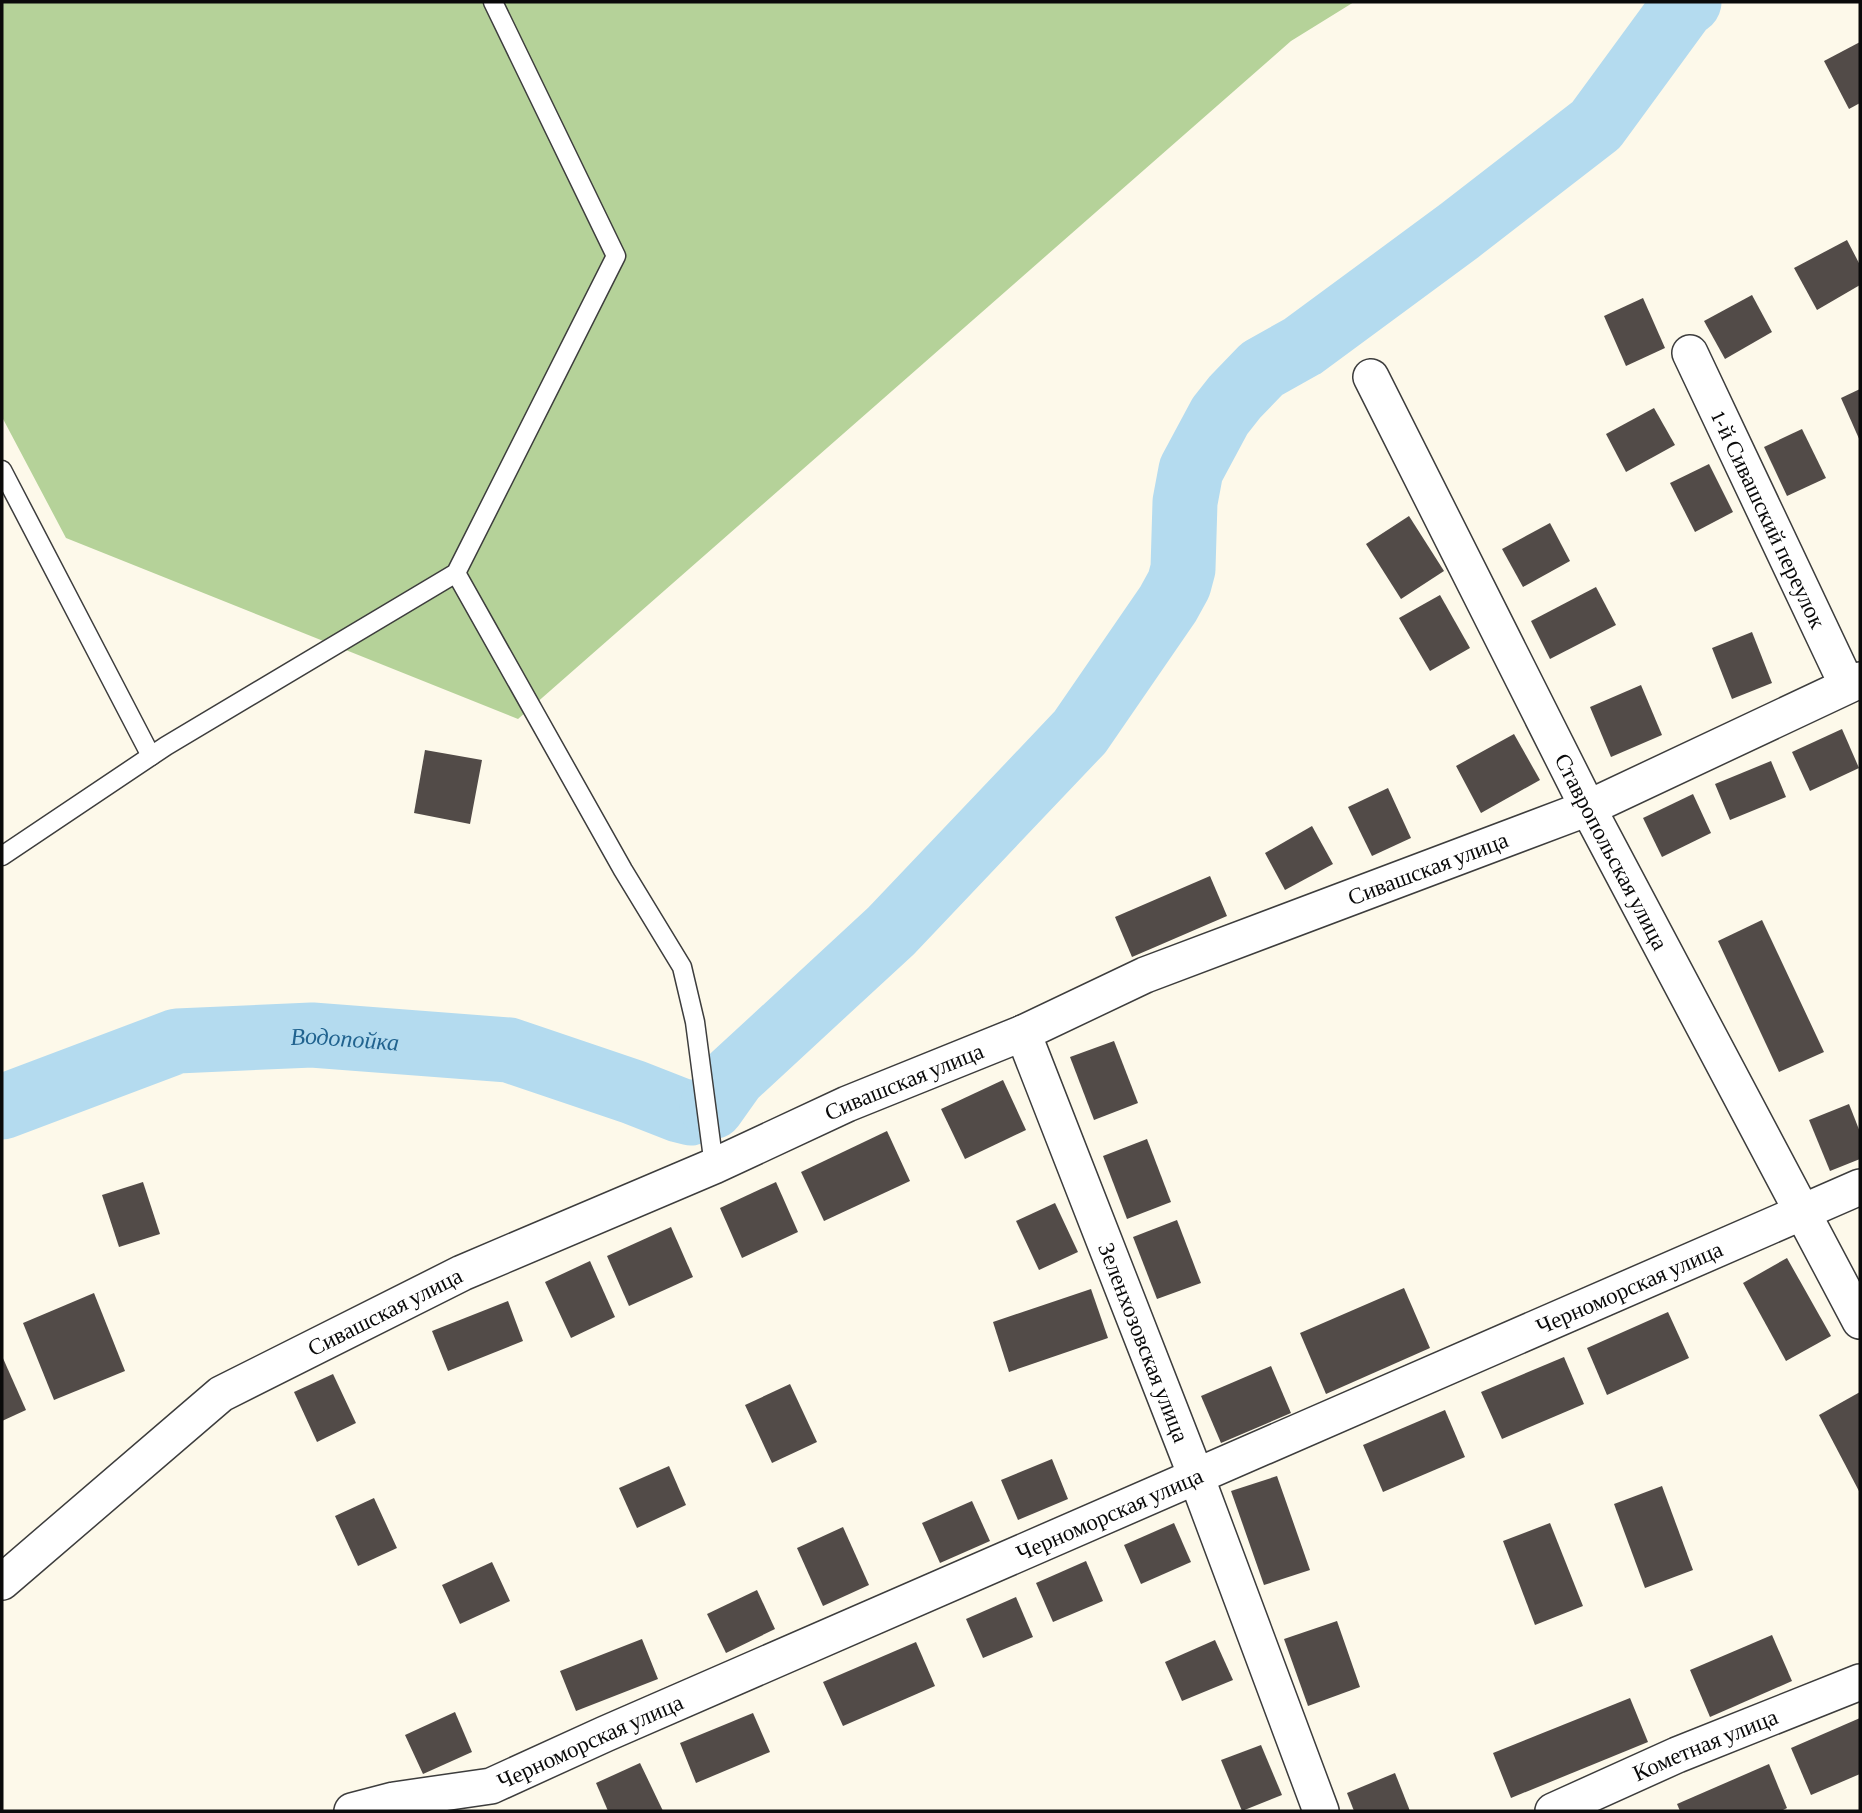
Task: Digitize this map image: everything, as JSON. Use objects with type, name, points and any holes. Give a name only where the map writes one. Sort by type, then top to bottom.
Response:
[{"type":"street","name":"1-й Сивашский переулок","points":[[1690,352],[1854,682]]},
{"type":"street","name":"Ставропольская улица","points":[[1371,377],[1588,808],[1860,1321]]},
{"type":"street","name":"Сивашская улица","points":[[2,1582],[221,1394],[462,1273],[714,1166],[847,1104],[1023,1033],[1145,975],[1588,808],[1854,682]]},
{"type":"street","name":"Зеленхозовская улица","points":[[1023,1033],[1196,1476],[1321,1811]]},
{"type":"street","name":"Черноморская улица","points":[[352,1811],[394,1800],[491,1786],[1860,1187]]},
{"type":"street","name":"Кометная улица","points":[[1553,1811],[1677,1755],[1860,1682]]},
{"type":"lane","points":[[2,856],[151,756],[456,573],[615,256],[493,2]]},
{"type":"lane","points":[[2,470],[151,756]]},
{"type":"lane","points":[[456,573],[622,870],[682,967],[695,1023],[714,1166]]},
{"type":"green space","points":[[2,2],[1354,2],[1291,41],[518,719],[66,538],[2,417]]},
{"type":"building","points":[[1860,42],[1860,103],[1849,109],[1824,61]]},
{"type":"building","points":[[1847,240],[1860,265],[1860,285],[1817,310],[1794,268]]},
{"type":"building","points":[[1752,295],[1772,332],[1725,359],[1704,321]]},
{"type":"building","points":[[1643,298],[1665,348],[1626,366],[1604,316]]},
{"type":"building","points":[[1860,389],[1860,441],[1841,398]]},
{"type":"building","points":[[1654,408],[1675,445],[1626,472],[1606,434]]},
{"type":"building","points":[[1802,429],[1826,478],[1787,496],[1764,447]]},
{"type":"building","points":[[1709,464],[1733,512],[1695,532],[1670,483]]},
{"type":"building","points":[[1409,516],[1444,571],[1401,599],[1366,544]]},
{"type":"building","points":[[1550,523],[1570,561],[1523,587],[1502,549]]},
{"type":"building","points":[[1596,587],[1616,625],[1550,659],[1531,621]]},
{"type":"building","points":[[1440,595],[1470,648],[1430,671],[1399,618]]},
{"type":"building","points":[[1752,632],[1772,683],[1732,699],[1712,648]]},
{"type":"building","points":[[1641,685],[1662,735],[1611,757],[1590,707]]},
{"type":"building","points":[[1842,729],[1859,768],[1810,791],[1792,752]]},
{"type":"building","points":[[1514,734],[1540,780],[1481,813],[1456,766]]},
{"type":"building","points":[[425,750],[482,760],[470,824],[414,813]]},
{"type":"building","points":[[1771,761],[1786,797],[1730,820],[1715,784]]},
{"type":"building","points":[[1388,788],[1411,838],[1372,856],[1348,807]]},
{"type":"building","points":[[1693,794],[1711,833],[1662,857],[1643,818]]},
{"type":"building","points":[[1312,826],[1333,864],[1285,890],[1265,853]]},
{"type":"building","points":[[1210,876],[1227,916],[1132,957],[1115,917]]},
{"type":"building","points":[[1762,920],[1824,1052],[1779,1072],[1718,941]]},
{"type":"building","points":[[1114,1041],[1138,1103],[1094,1120],[1070,1057]]},
{"type":"building","points":[[1003,1080],[1026,1130],[965,1159],[941,1109]]},
{"type":"building","points":[[1849,1104],[1860,1132],[1860,1159],[1830,1171],[1809,1120]]},
{"type":"building","points":[[887,1131],[910,1181],[824,1221],[801,1172]]},
{"type":"building","points":[[1147,1139],[1171,1202],[1127,1219],[1103,1156]]},
{"type":"building","points":[[143,1182],[160,1234],[119,1247],[102,1195]]},
{"type":"building","points":[[776,1182],[798,1232],[742,1258],[720,1208]]},
{"type":"building","points":[[1055,1203],[1078,1252],[1039,1270],[1016,1221]]},
{"type":"building","points":[[1177,1220],[1201,1283],[1157,1299],[1133,1237]]},
{"type":"building","points":[[671,1227],[693,1277],[629,1306],[607,1256]]},
{"type":"building","points":[[1787,1258],[1831,1336],[1786,1361],[1743,1283]]},
{"type":"building","points":[[590,1261],[615,1317],[571,1338],[545,1282]]},
{"type":"building","points":[[1404,1288],[1430,1348],[1326,1394],[1300,1333]]},
{"type":"building","points":[[1091,1289],[1108,1338],[1009,1372],[993,1322]]},
{"type":"building","points":[[94,1293],[125,1371],[54,1400],[23,1323]]},
{"type":"building","points":[[508,1301],[523,1341],[448,1371],[432,1331]]},
{"type":"building","points":[[1668,1312],[1689,1358],[1607,1395],[1587,1348]]},
{"type":"building","points":[[2,1356],[26,1410],[2,1421]]},
{"type":"building","points":[[1564,1357],[1584,1404],[1502,1439],[1481,1392]]},
{"type":"building","points":[[1271,1366],[1291,1413],[1221,1443],[1201,1396]]},
{"type":"building","points":[[333,1374],[356,1423],[317,1442],[294,1392]]},
{"type":"building","points":[[790,1384],[817,1442],[772,1463],[745,1405]]},
{"type":"building","points":[[1860,1392],[1860,1493],[1819,1415]]},
{"type":"building","points":[[1445,1410],[1465,1457],[1383,1492],[1363,1445]]},
{"type":"building","points":[[1052,1459],[1068,1499],[1018,1520],[1001,1480]]},
{"type":"building","points":[[669,1466],[686,1505],[637,1528],[619,1488]]},
{"type":"building","points":[[1277,1476],[1310,1570],[1264,1585],[1231,1491]]},
{"type":"building","points":[[1662,1486],[1693,1570],[1645,1588],[1614,1504]]},
{"type":"building","points":[[374,1498],[397,1548],[358,1566],[335,1516]]},
{"type":"building","points":[[972,1501],[990,1541],[940,1563],[922,1523]]},
{"type":"building","points":[[1174,1523],[1191,1562],[1141,1584],[1124,1545]]},
{"type":"building","points":[[1550,1523],[1583,1606],[1535,1625],[1503,1541]]},
{"type":"building","points":[[843,1527],[869,1585],[823,1606],[797,1548]]},
{"type":"building","points":[[1086,1561],[1103,1601],[1053,1622],[1036,1583]]},
{"type":"building","points":[[492,1562],[510,1601],[460,1624],[442,1585]]},
{"type":"building","points":[[757,1590],[775,1629],[726,1653],[707,1614]]},
{"type":"building","points":[[1016,1597],[1033,1637],[983,1658],[966,1619]]},
{"type":"building","points":[[1337,1621],[1360,1687],[1308,1706],[1284,1639]]},
{"type":"building","points":[[1772,1635],[1792,1681],[1710,1717],[1690,1670]]},
{"type":"building","points":[[642,1639],[658,1679],[576,1711],[560,1671]]},
{"type":"building","points":[[1215,1640],[1233,1680],[1182,1701],[1165,1662]]},
{"type":"building","points":[[916,1642],[935,1686],[843,1726],[823,1682]]},
{"type":"building","points":[[1630,1698],[1648,1742],[1511,1798],[1493,1753]]},
{"type":"building","points":[[455,1712],[472,1752],[423,1774],[405,1735]]},
{"type":"building","points":[[753,1713],[770,1752],[696,1783],[680,1743]]},
{"type":"building","points":[[1860,1718],[1860,1774],[1811,1795],[1791,1748]]},
{"type":"building","points":[[1261,1745],[1282,1795],[1242,1811],[1221,1760]]},
{"type":"building","points":[[640,1763],[663,1811],[608,1811],[596,1783]]},
{"type":"building","points":[[1769,1764],[1787,1808],[1781,1811],[1680,1811],[1677,1804]]},
{"type":"building","points":[[1395,1773],[1410,1811],[1354,1811],[1347,1793]]},
{"type":"waterway","points":[[712,1107],[734,1076],[891,931],[1080,732],[1179,584],[1183,569],[1185,502],[1191,470],[1220,416],[1235,397],[1262,369],[1303,346],[1459,231],[1596,125],[1683,6],[1689,2]]},
{"type":"waterway","name":"Водопойка","points":[[2,1107],[177,1041],[312,1035],[509,1050],[691,1113]]}]
